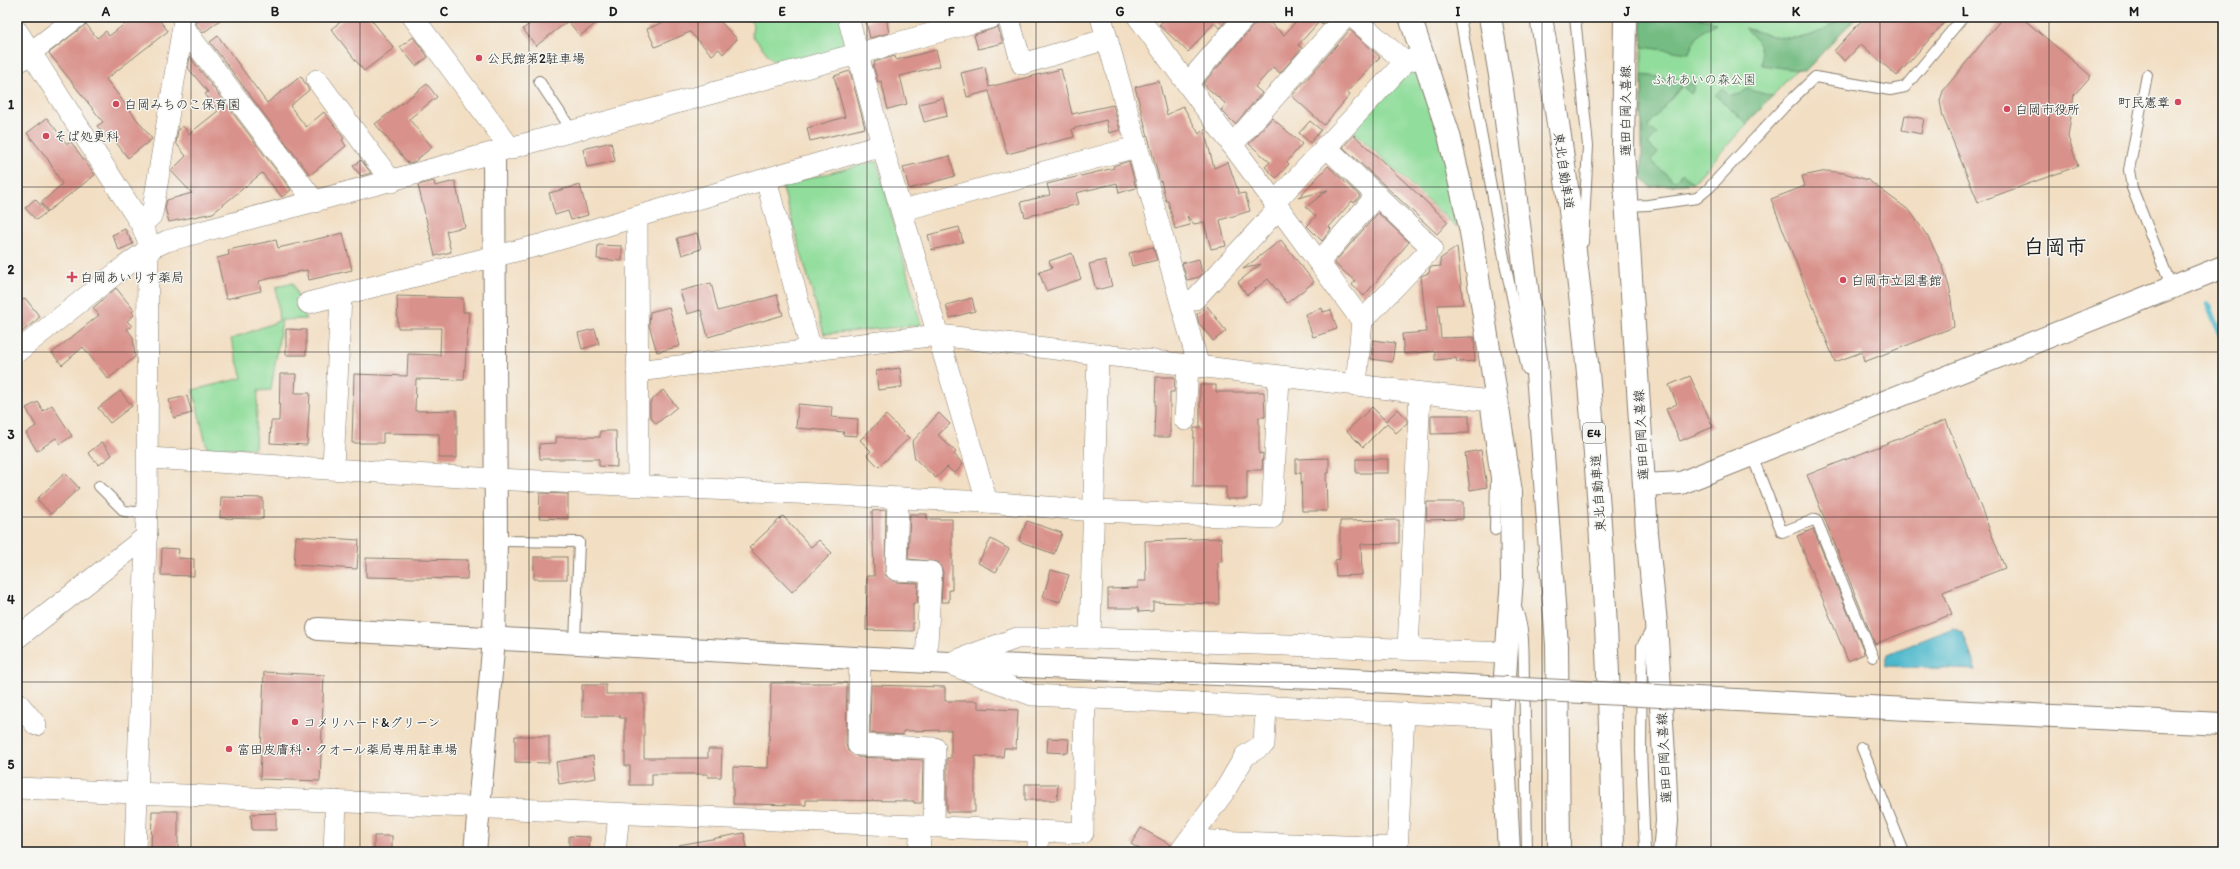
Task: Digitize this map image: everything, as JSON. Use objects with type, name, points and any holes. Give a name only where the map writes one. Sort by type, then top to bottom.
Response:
[{"type":"main road","points":[[1490,17],[1501,81],[1536,359],[1556,645],[1559,852]]},
{"type":"main road","name":"東北自動車道","points":[[1541,17],[1580,292],[1598,482],[1610,715],[1613,852]]},
{"type":"main road","name":"蓮田白岡久喜線","points":[[1625,17],[1624,150],[1647,533],[1656,623],[1667,820],[1664,852]]},
{"type":"main road","points":[[1413,21],[1414,59],[1449,135],[1471,232],[1492,401],[1511,492],[1512,578],[1502,718],[1509,852]]},
{"type":"main road","points":[[475,852],[494,639],[496,541],[495,257],[502,151]]},
{"type":"main road","points":[[1644,485],[1681,483],[2223,268]]},
{"type":"main road","points":[[318,629],[948,663],[1316,678],[2223,724]]},
{"type":"street","points":[[24,58],[77,17]]},
{"type":"street","points":[[413,17],[502,151]]},
{"type":"street","points":[[848,17],[882,145],[903,210],[987,502]]},
{"type":"street","points":[[18,348],[149,248],[167,241],[392,182],[993,17]]},
{"type":"street","points":[[1008,17],[1022,64],[1107,39]]},
{"type":"street","points":[[1101,17],[1136,146],[1183,302],[1193,366],[1185,420]]},
{"type":"street","points":[[1188,83],[1245,17]]},
{"type":"street","points":[[1232,145],[1345,17]]},
{"type":"street","points":[[1183,302],[1196,299],[1276,206],[1325,146],[1414,59],[1353,17]]},
{"type":"street","points":[[1141,18],[1276,206],[1320,260],[1362,321]]},
{"type":"street","points":[[141,224],[151,216],[153,209],[183,22]]},
{"type":"street","points":[[183,22],[315,202]]},
{"type":"street","points":[[17,31],[24,58],[141,224],[146,234],[149,248],[147,513],[135,852]]},
{"type":"street","points":[[317,80],[392,182]]},
{"type":"street","points":[[308,303],[495,257],[882,145]]},
{"type":"street","points":[[903,210],[1136,146]]},
{"type":"street","points":[[1325,146],[1432,248],[1362,321],[1356,385]]},
{"type":"street","points":[[766,179],[811,350]]},
{"type":"street","points":[[1320,260],[1377,196]]},
{"type":"street","points":[[637,217],[638,485]]},
{"type":"street","points":[[333,468],[341,295]]},
{"type":"street","points":[[637,371],[938,335],[1279,377],[1492,401]]},
{"type":"street","points":[[1090,638],[1095,511],[1098,354]]},
{"type":"street","points":[[148,458],[495,479],[987,502],[1095,511],[1272,518],[1279,377]]},
{"type":"street","points":[[1408,649],[1420,393]]},
{"type":"street","points":[[898,498],[896,570],[931,572],[926,661]]},
{"type":"street","points":[[17,638],[146,536]]},
{"type":"street","points":[[948,663],[1017,638],[1090,638],[1506,653]]},
{"type":"street","points":[[860,658],[858,745],[935,748],[927,827],[919,852]]},
{"type":"street","points":[[948,663],[1032,695],[1502,718]]},
{"type":"street","points":[[17,788],[1083,833],[1085,698]]},
{"type":"street","points":[[17,702],[36,725]]},
{"type":"street","points":[[1185,846],[1224,792],[1245,756],[1264,744],[1266,707]]},
{"type":"street","points":[[1185,846],[1397,850],[1404,713]]},
{"type":"street","points":[[334,852],[336,801]]},
{"type":"street","points":[[615,852],[619,814]]},
{"type":"street","points":[[1038,831],[1038,852]]},
{"type":"lane","points":[[1460,17],[1505,263],[1542,440]]},
{"type":"lane","points":[[1575,17],[1588,146],[1580,292]]},
{"type":"lane","points":[[1628,206],[1648,205],[1697,198],[1709,188],[1784,107],[1815,77],[1890,90],[1905,87],[1962,17]]},
{"type":"lane","points":[[2147,75],[2129,170],[2132,188],[2172,288]]},
{"type":"lane","points":[[539,81],[573,132]]},
{"type":"lane","points":[[1492,401],[1496,478],[1495,530]]},
{"type":"lane","points":[[1752,456],[1782,532],[1816,518],[1873,657]]},
{"type":"lane","points":[[99,486],[124,511],[147,513]]},
{"type":"lane","points":[[496,541],[579,542],[575,642]]},
{"type":"lane","points":[[1511,596],[1521,616],[1526,752],[1527,852]]},
{"type":"lane","points":[[1645,852],[1641,750],[1642,646],[1647,635],[1656,623]]},
{"type":"lane","points":[[1862,748],[1904,852]]},
{"type":"green space","points":[[746,17],[844,17],[846,50],[778,67],[752,35],[753,24]]},
{"type":"green space","name":"ふれあいの森公園","points":[[1642,17],[1856,17],[1805,71],[1796,70],[1693,183],[1650,187],[1642,178]]},
{"type":"green space","points":[[1642,17],[1696,17],[1717,23],[1707,28],[1700,35],[1689,53],[1642,47]]},
{"type":"green space","points":[[1842,17],[1856,17],[1805,71],[1762,65],[1758,44],[1745,28],[1773,36],[1796,38],[1818,32]]},
{"type":"green space","points":[[1417,65],[1441,142],[1461,222],[1456,227],[1351,129]]},
{"type":"green space","points":[[1642,75],[1685,80],[1695,86],[1691,94],[1682,86],[1648,126],[1657,134],[1648,144],[1658,153],[1651,161],[1675,182],[1682,173],[1693,183],[1650,187],[1642,178]]},
{"type":"green space","points":[[1722,88],[1730,96],[1740,94],[1747,89],[1772,96],[1747,124],[1715,95]]},
{"type":"green space","points":[[877,161],[921,325],[824,334],[782,185]]},
{"type":"green space","points":[[293,283],[306,319],[282,320],[271,390],[258,391],[255,448],[207,448],[193,390],[242,378],[231,339],[279,321],[276,287]]},
{"type":"water","points":[[1953,628],[1963,633],[1976,670],[1885,666],[1888,654]]},
{"type":"building","points":[[134,17],[157,17],[168,31],[106,79],[152,139],[128,158],[112,137],[108,139],[97,126],[103,122],[49,53],[86,24],[97,38],[106,31],[109,36]]},
{"type":"building","points":[[200,17],[224,17],[203,33],[196,24],[196,20]]},
{"type":"building","points":[[347,17],[369,17],[394,48],[364,71],[331,29]]},
{"type":"building","points":[[538,17],[604,17],[580,36],[568,21],[536,46],[523,29]]},
{"type":"building","points":[[676,17],[716,17],[737,39],[723,54],[719,49],[712,55],[690,32],[655,47],[647,29]]},
{"type":"building","points":[[886,17],[889,33],[870,38],[866,22]]},
{"type":"building","points":[[1167,17],[1229,17],[1220,28],[1214,23],[1188,52],[1159,25]]},
{"type":"building","points":[[1257,17],[1263,17],[1284,35],[1300,17],[1329,17],[1322,25],[1319,22],[1298,45],[1302,48],[1280,73],[1273,67],[1255,87],[1262,93],[1235,124],[1221,110],[1226,104],[1203,84],[1254,25]]},
{"type":"building","points":[[1865,17],[1949,17],[1897,76],[1861,44],[1845,61],[1834,51]]},
{"type":"building","name":"白岡市役所","points":[[2003,17],[2021,17],[2091,76],[2074,95],[2068,137],[2078,166],[1978,202],[1943,117],[1940,101],[1943,91]]},
{"type":"building","points":[[998,27],[1003,43],[978,49],[974,35]]},
{"type":"building","points":[[1350,30],[1380,57],[1347,92],[1350,95],[1324,125],[1292,96]]},
{"type":"building","points":[[218,36],[267,103],[301,76],[309,90],[290,106],[306,127],[324,112],[344,138],[342,140],[346,146],[310,175],[210,42]]},
{"type":"building","points":[[413,37],[428,57],[416,66],[400,47]]},
{"type":"building","points":[[936,50],[940,66],[900,76],[907,104],[888,109],[881,81],[878,82],[873,65],[875,64],[874,62],[895,56],[896,60]]},
{"type":"building","points":[[190,57],[291,190],[282,197],[262,173],[213,213],[169,222],[165,208],[167,200],[192,193],[171,171],[186,156],[176,143],[178,130],[183,126],[189,134],[218,111],[205,94],[208,92],[188,68]]},
{"type":"building","points":[[985,67],[989,87],[1061,69],[1072,114],[1113,105],[1120,130],[1109,133],[1106,120],[1072,129],[1074,137],[1007,154],[989,91],[967,97],[961,73]]},
{"type":"building","points":[[850,71],[865,128],[810,141],[807,128],[845,117],[834,76]]},
{"type":"building","points":[[1159,81],[1167,115],[1183,106],[1199,134],[1204,129],[1214,168],[1228,162],[1239,194],[1245,193],[1250,211],[1220,220],[1226,246],[1211,249],[1204,222],[1194,224],[1187,216],[1190,225],[1175,229],[1168,201],[1166,201],[1161,181],[1160,182],[1135,87]]},
{"type":"building","points":[[427,84],[437,97],[409,119],[432,147],[414,162],[408,163],[375,124]]},
{"type":"building","points":[[943,98],[947,116],[924,122],[919,104]]},
{"type":"building","points":[[1905,115],[1924,119],[1921,134],[1902,130]]},
{"type":"building","points":[[47,118],[67,144],[71,142],[95,175],[48,211],[41,203],[62,184],[47,158],[27,133]]},
{"type":"building","points":[[1272,118],[1302,144],[1287,162],[1289,164],[1276,178],[1265,167],[1270,162],[1249,144]]},
{"type":"building","points":[[1310,121],[1321,130],[1310,143],[1299,133]]},
{"type":"building","points":[[1354,135],[1448,222],[1437,234],[1343,147]]},
{"type":"building","points":[[611,142],[615,161],[587,167],[583,149]]},
{"type":"building","points":[[950,156],[955,176],[909,189],[903,167]]},
{"type":"building","points":[[361,160],[371,173],[361,176],[353,166]]},
{"type":"building","points":[[1129,161],[1136,188],[1119,193],[1117,183],[1076,193],[1079,204],[1025,217],[1021,202],[1050,195],[1047,184],[1114,168],[1113,166]]},
{"type":"building","points":[[1328,166],[1360,196],[1354,203],[1352,201],[1329,227],[1331,229],[1322,241],[1307,226],[1316,216],[1306,207],[1328,190],[1298,198]]},
{"type":"building","points":[[1827,171],[1844,173],[1868,180],[1910,211],[1928,237],[1943,267],[1950,290],[1954,327],[1864,362],[1862,352],[1835,362],[1771,199],[1805,186],[1802,176]]},
{"type":"building","points":[[434,181],[435,186],[455,181],[465,227],[446,231],[451,252],[435,256],[418,185]]},
{"type":"building","points":[[580,185],[588,215],[571,220],[568,211],[555,215],[549,193]]},
{"type":"building","points":[[35,199],[47,212],[36,220],[25,208]]},
{"type":"building","points":[[1378,213],[1409,242],[1364,296],[1352,285],[1355,281],[1334,263]]},
{"type":"building","points":[[959,227],[963,242],[932,250],[928,235]]},
{"type":"building","points":[[125,229],[133,244],[119,250],[112,235]]},
{"type":"building","points":[[343,233],[352,270],[309,280],[307,270],[259,281],[261,291],[226,299],[217,258],[229,255],[228,250],[276,240],[278,248]]},
{"type":"building","points":[[697,233],[701,249],[682,255],[677,238]]},
{"type":"building","points":[[1281,240],[1314,282],[1287,303],[1268,279],[1247,295],[1238,282],[1261,264],[1243,269]]},
{"type":"building","points":[[598,245],[622,246],[622,261],[597,259]]},
{"type":"building","points":[[1153,247],[1157,260],[1132,266],[1129,253]]},
{"type":"building","points":[[1457,247],[1463,304],[1438,305],[1441,338],[1474,337],[1475,361],[1457,362],[1456,358],[1435,360],[1435,351],[1404,354],[1402,334],[1427,332],[1421,276],[1429,273],[1430,267],[1441,266],[1440,259]]},
{"type":"building","points":[[1072,253],[1081,279],[1046,291],[1039,272],[1052,268],[1049,261]]},
{"type":"building","points":[[1199,259],[1202,274],[1199,277],[1187,280],[1182,263]]},
{"type":"building","points":[[1105,260],[1112,286],[1096,290],[1089,264]]},
{"type":"building","points":[[711,283],[718,311],[777,295],[783,315],[708,337],[701,310],[687,314],[680,291]]},
{"type":"building","points":[[116,288],[134,310],[132,312],[134,315],[127,321],[132,326],[127,329],[133,337],[135,357],[108,379],[83,347],[62,365],[52,353],[99,315],[93,308]]},
{"type":"building","points":[[397,296],[463,298],[463,312],[469,312],[464,380],[416,379],[415,411],[457,410],[457,458],[439,458],[439,434],[383,433],[383,443],[352,443],[354,374],[407,376],[408,354],[440,355],[441,328],[398,328]]},
{"type":"building","points":[[25,298],[40,317],[17,336],[17,305]]},
{"type":"building","points":[[972,298],[975,311],[950,318],[946,305]]},
{"type":"building","points":[[1207,306],[1226,331],[1213,341],[1199,323],[1197,314]]},
{"type":"building","points":[[669,307],[680,346],[657,352],[649,325],[650,312]]},
{"type":"building","points":[[1322,308],[1323,312],[1331,310],[1337,329],[1313,337],[1305,314]]},
{"type":"building","points":[[286,329],[306,330],[306,355],[286,355]]},
{"type":"building","points":[[595,329],[599,344],[582,349],[578,333]]},
{"type":"building","points":[[1373,340],[1395,343],[1392,362],[1371,359]]},
{"type":"building","points":[[900,368],[902,387],[878,390],[876,371]]},
{"type":"building","points":[[280,374],[296,374],[295,393],[310,393],[307,445],[270,443],[271,421],[279,421]]},
{"type":"building","points":[[1690,376],[1713,427],[1680,441],[1666,409],[1677,404],[1669,385]]},
{"type":"building","points":[[1156,377],[1175,377],[1174,392],[1170,392],[1170,437],[1154,437]]},
{"type":"building","points":[[1200,385],[1216,385],[1216,392],[1264,392],[1265,417],[1259,417],[1259,454],[1263,453],[1262,470],[1247,470],[1247,499],[1226,499],[1226,487],[1193,487],[1194,428],[1200,428]]},
{"type":"building","points":[[663,390],[677,407],[656,424],[650,416],[650,402]]},
{"type":"building","points":[[120,391],[132,406],[110,423],[98,408]]},
{"type":"building","points":[[187,396],[192,413],[174,418],[169,400]]},
{"type":"building","points":[[38,402],[43,411],[52,405],[72,436],[60,444],[56,438],[37,451],[26,433],[36,426],[26,408]]},
{"type":"building","points":[[798,404],[832,407],[831,417],[858,419],[857,436],[843,435],[844,432],[796,428]]},
{"type":"building","points":[[1372,407],[1386,421],[1398,409],[1407,419],[1407,423],[1396,433],[1387,423],[1363,447],[1347,431]]},
{"type":"building","points":[[939,413],[950,424],[938,435],[956,452],[954,454],[963,464],[955,474],[947,467],[936,478],[915,459],[912,442]]},
{"type":"building","points":[[886,415],[909,438],[879,467],[867,455],[871,451],[860,440]]},
{"type":"building","points":[[1431,415],[1469,415],[1469,433],[1431,434]]},
{"type":"building","points":[[1946,420],[2005,568],[1943,592],[1952,614],[1875,644],[1807,475]]},
{"type":"building","points":[[600,431],[616,431],[617,467],[599,466],[599,459],[540,459],[539,444],[556,443],[556,437],[600,437]]},
{"type":"building","points":[[102,442],[112,455],[99,465],[88,453]]},
{"type":"building","points":[[1481,450],[1487,487],[1470,490],[1465,453]]},
{"type":"building","points":[[1329,458],[1329,473],[1326,473],[1327,511],[1302,511],[1301,473],[1296,473],[1296,459]]},
{"type":"building","points":[[1356,459],[1388,459],[1388,473],[1356,473]]},
{"type":"building","points":[[65,473],[79,488],[51,514],[37,499]]},
{"type":"building","points":[[540,493],[568,494],[568,519],[539,518]]},
{"type":"building","points":[[221,497],[263,498],[263,519],[220,518]]},
{"type":"building","points":[[1427,502],[1463,502],[1463,519],[1426,520]]},
{"type":"building","points":[[886,510],[885,575],[895,582],[918,583],[917,603],[913,603],[913,631],[866,630],[867,576],[874,576],[872,511]]},
{"type":"building","points":[[910,514],[927,514],[927,519],[952,519],[952,590],[949,590],[949,602],[941,602],[943,572],[938,562],[908,559]]},
{"type":"building","points":[[783,516],[811,547],[819,540],[832,553],[792,592],[749,548]]},
{"type":"building","points":[[1399,520],[1399,543],[1361,544],[1362,575],[1336,576],[1335,560],[1340,559],[1340,521]]},
{"type":"building","points":[[1027,521],[1062,533],[1054,554],[1019,541]]},
{"type":"building","points":[[1813,529],[1863,649],[1864,654],[1848,661],[1797,536]]},
{"type":"building","points":[[296,536],[359,540],[357,569],[294,565]]},
{"type":"building","points":[[1221,538],[1222,562],[1218,562],[1219,604],[1153,602],[1153,611],[1139,612],[1138,608],[1108,608],[1108,589],[1138,588],[1138,581],[1146,581],[1145,541]]},
{"type":"building","points":[[991,539],[1009,549],[996,572],[978,563]]},
{"type":"building","points":[[162,548],[179,549],[178,558],[194,559],[194,576],[161,575]]},
{"type":"building","points":[[534,557],[567,557],[567,579],[534,579]]},
{"type":"building","points":[[366,558],[468,560],[467,579],[366,577]]},
{"type":"building","points":[[1051,570],[1069,575],[1060,602],[1043,597]]},
{"type":"building","points":[[264,672],[324,675],[320,781],[260,779]]},
{"type":"building","points":[[771,683],[847,683],[846,745],[848,751],[858,757],[923,760],[922,803],[914,803],[914,801],[806,800],[806,805],[733,804],[733,767],[768,768]]},
{"type":"building","points":[[582,685],[606,685],[606,694],[644,694],[644,758],[708,758],[708,749],[722,749],[721,777],[708,777],[708,774],[652,774],[652,785],[630,785],[630,766],[625,766],[625,718],[620,718],[620,716],[582,716]]},
{"type":"building","points":[[871,685],[945,687],[945,701],[978,701],[978,708],[1018,710],[1016,748],[1004,748],[1003,757],[975,756],[975,812],[947,812],[947,758],[951,758],[951,730],[903,731],[903,735],[870,733]]},
{"type":"building","points":[[515,736],[549,736],[549,763],[515,762]]},
{"type":"building","points":[[1048,738],[1069,739],[1068,753],[1047,752]]},
{"type":"building","points":[[593,756],[596,778],[559,784],[556,762]]},
{"type":"building","points":[[1025,784],[1058,784],[1057,800],[1025,800]]},
{"type":"building","points":[[152,811],[178,811],[178,852],[151,852]]},
{"type":"building","points":[[276,813],[276,830],[252,830],[251,814]]},
{"type":"building","points":[[1141,828],[1171,845],[1171,852],[1145,852],[1131,844]]},
{"type":"building","points":[[744,833],[748,852],[680,852],[679,845]]},
{"type":"building","points":[[374,836],[392,836],[392,852],[374,852]]},
{"type":"building","points":[[569,836],[590,837],[589,852],[569,852]]},
{"type":"waterway","points":[[2208,305],[2223,342]]},
{"type":"place","name":"公民館第2駐車場","points":[[479,58]]},
{"type":"place","name":"町民憲章","points":[[2178,102]]},
{"type":"place","name":"白岡みちのこ保育園","points":[[116,104]]},
{"type":"place","name":"白岡市役所","points":[[2007,109]]},
{"type":"place","name":"そば処更科","points":[[46,136]]},
{"type":"place","name":"白岡あいりす薬局","points":[[72,277]]},
{"type":"place","name":"白岡市立図書館","points":[[1843,280]]},
{"type":"place","name":"コメリハード&グリーン","points":[[295,722]]},
{"type":"place","name":"富田皮膚科・クオール薬局専用駐車場","points":[[229,749]]},
{"type":"district","name":"白岡市","points":[[2055,246]]}]
